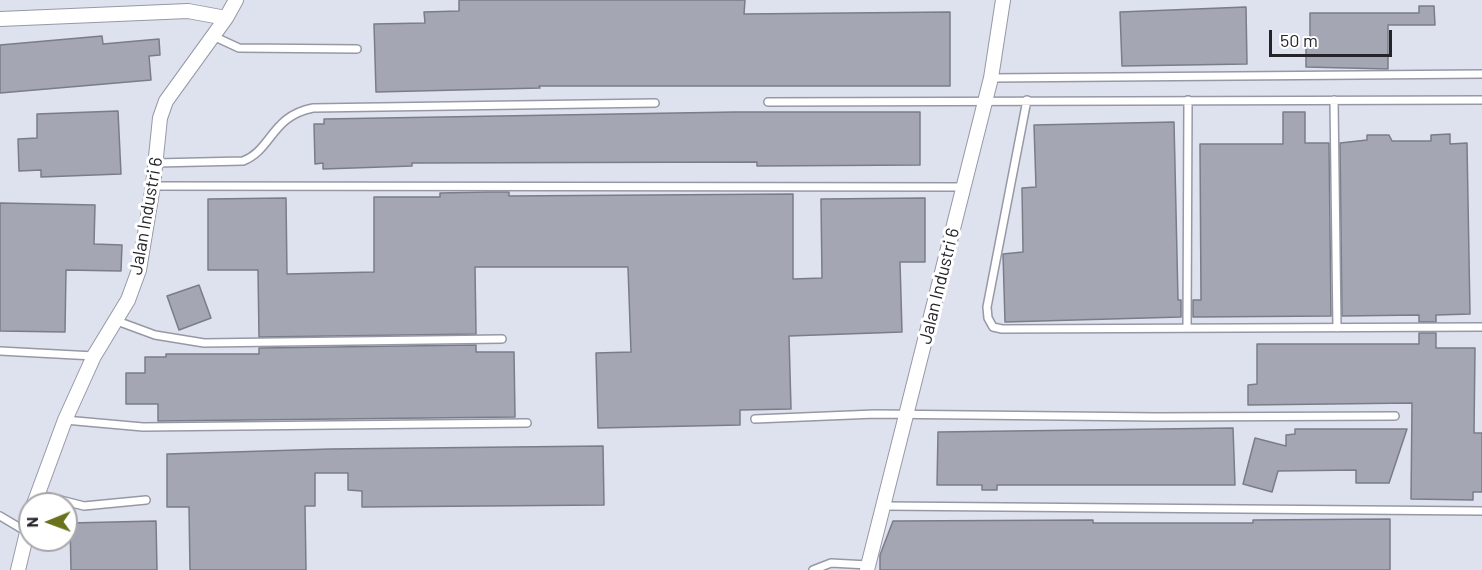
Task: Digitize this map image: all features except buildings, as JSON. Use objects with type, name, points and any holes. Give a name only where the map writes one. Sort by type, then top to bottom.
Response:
[{"type":"street","name":"Jalan Industri 6","points":[[38,492],[64,420],[94,356],[117,321],[139,270],[153,186],[160,118],[166,101],[226,18],[236,0]]},
{"type":"street","name":"Jalan Industri 6","points":[[868,567],[992,78],[1003,0]]},
{"type":"street","points":[[0,19],[188,11],[226,18]]},
{"type":"street","points":[[18,570],[22,552]]},
{"type":"lane","points":[[213,36],[239,48],[357,49]]},
{"type":"lane","points":[[992,78],[1482,74]]},
{"type":"lane","points":[[1027,100],[987,307],[988,318],[993,327],[1002,329],[1482,327]]},
{"type":"lane","points":[[1187,328],[1188,100]]},
{"type":"lane","points":[[1334,100],[1337,328]]},
{"type":"lane","points":[[768,102],[1482,100]]},
{"type":"lane","points":[[156,163],[243,161],[252,158],[284,119],[299,111],[313,108],[655,102]]},
{"type":"lane","points":[[153,186],[964,187]]},
{"type":"lane","points":[[117,321],[155,334],[204,343],[502,339]]},
{"type":"lane","points":[[0,351],[94,356]]},
{"type":"lane","points":[[755,419],[875,414],[906,416],[1395,416]]},
{"type":"lane","points":[[64,420],[143,427],[527,423]]},
{"type":"lane","points":[[78,505],[146,500]]},
{"type":"lane","points":[[884,506],[1482,511]]},
{"type":"lane","points":[[0,516],[18,522]]},
{"type":"lane","points":[[813,570],[831,563],[868,567]]}]
